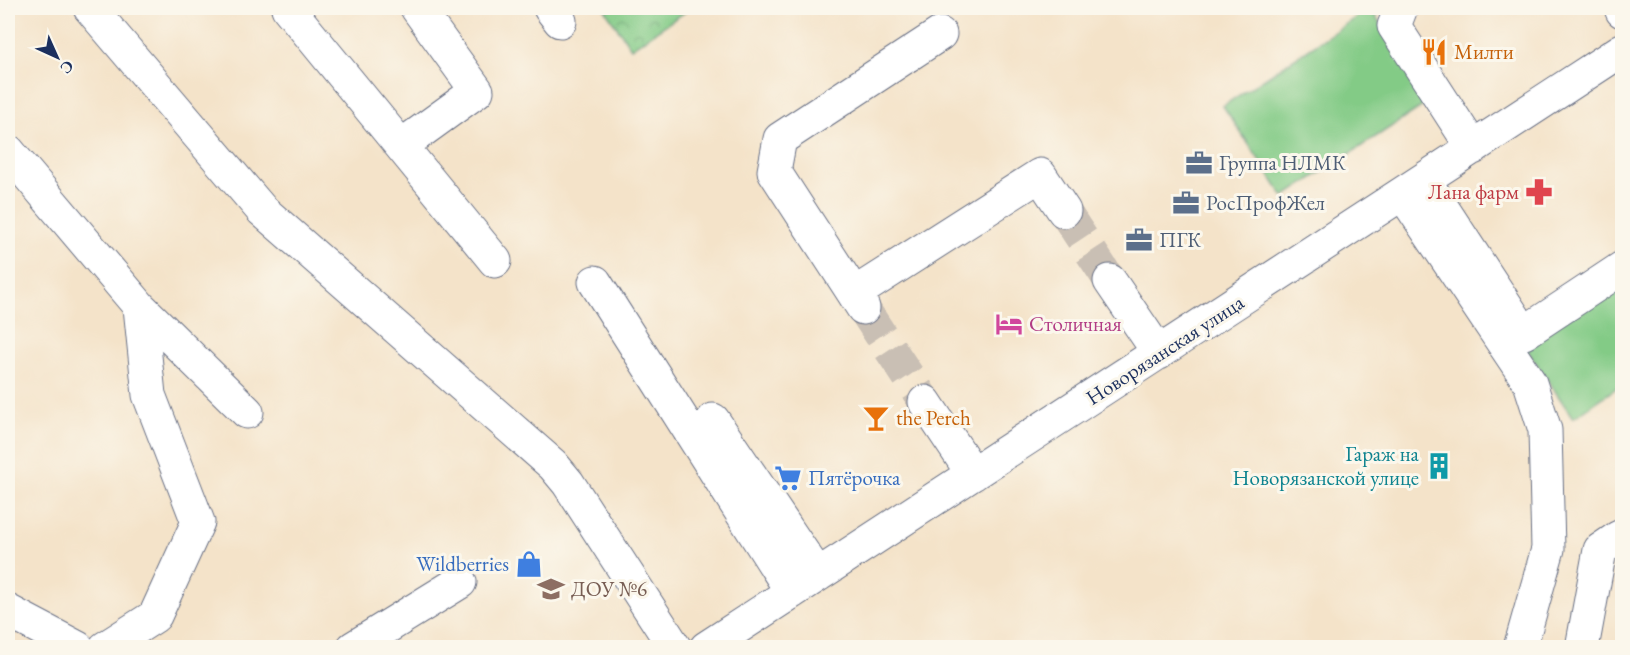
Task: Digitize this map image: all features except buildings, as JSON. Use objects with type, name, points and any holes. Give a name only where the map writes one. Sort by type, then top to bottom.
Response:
[{"type":"street","points":[[90,8],[262,210],[553,465],[568,483],[675,648]]},
{"type":"street","points":[[288,8],[495,261]]},
{"type":"street","points":[[401,146],[477,91],[417,8]]},
{"type":"street","points":[[1391,14],[1473,148]]},
{"type":"street","points":[[940,34],[780,139],[774,171],[859,301],[1040,175],[1064,211]]},
{"type":"street","name":"Новорязанская улица","points":[[706,648],[1623,50]]},
{"type":"street","points":[[8,151],[140,307],[247,412]]},
{"type":"street","points":[[1414,187],[1524,333],[1623,268]]},
{"type":"street","points":[[1414,187],[1530,383],[1545,430],[1548,549],[1520,648]]},
{"type":"street","points":[[1110,281],[1159,353]]},
{"type":"street","points":[[595,282],[805,584]]},
{"type":"street","points":[[105,648],[155,616],[198,522],[149,395],[140,307]]},
{"type":"street","points":[[926,402],[973,474]]},
{"type":"street","points":[[713,420],[805,584]]},
{"type":"street","points":[[1582,648],[1600,550],[1619,537],[1623,538]]},
{"type":"street","points":[[353,648],[460,582]]},
{"type":"street","points":[[8,611],[78,648]]},
{"type":"green space","points":[[604,8],[691,8],[631,48]]},
{"type":"green space","points":[[1370,8],[1432,100],[1284,197],[1223,106]]},
{"type":"green space","points":[[1622,279],[1622,384],[1573,418],[1524,345]]},
{"type":"tunnel","points":[[1064,211],[1110,281]]},
{"type":"tunnel","points":[[863,308],[925,402]]},
{"type":"place","name":"Милти","points":[[1434,52]]},
{"type":"place","name":"Группа НЛМК","points":[[1199,163]]},
{"type":"place","name":"Лана фарм","points":[[1539,192]]},
{"type":"place","name":"РосПрофЖел","points":[[1186,203]]},
{"type":"place","name":"ПГК","points":[[1139,240]]},
{"type":"place","name":"Столичная","points":[[1009,324]]},
{"type":"place","name":"the Perch","points":[[876,418]]},
{"type":"place","name":"Гараж на Новорязанской улице","points":[[1439,466]]},
{"type":"place","name":"Пятёрочка","points":[[788,478]]},
{"type":"place","name":"Wildberries","points":[[529,564]]},
{"type":"place","name":"ДОУ №6","points":[[551,589]]}]
